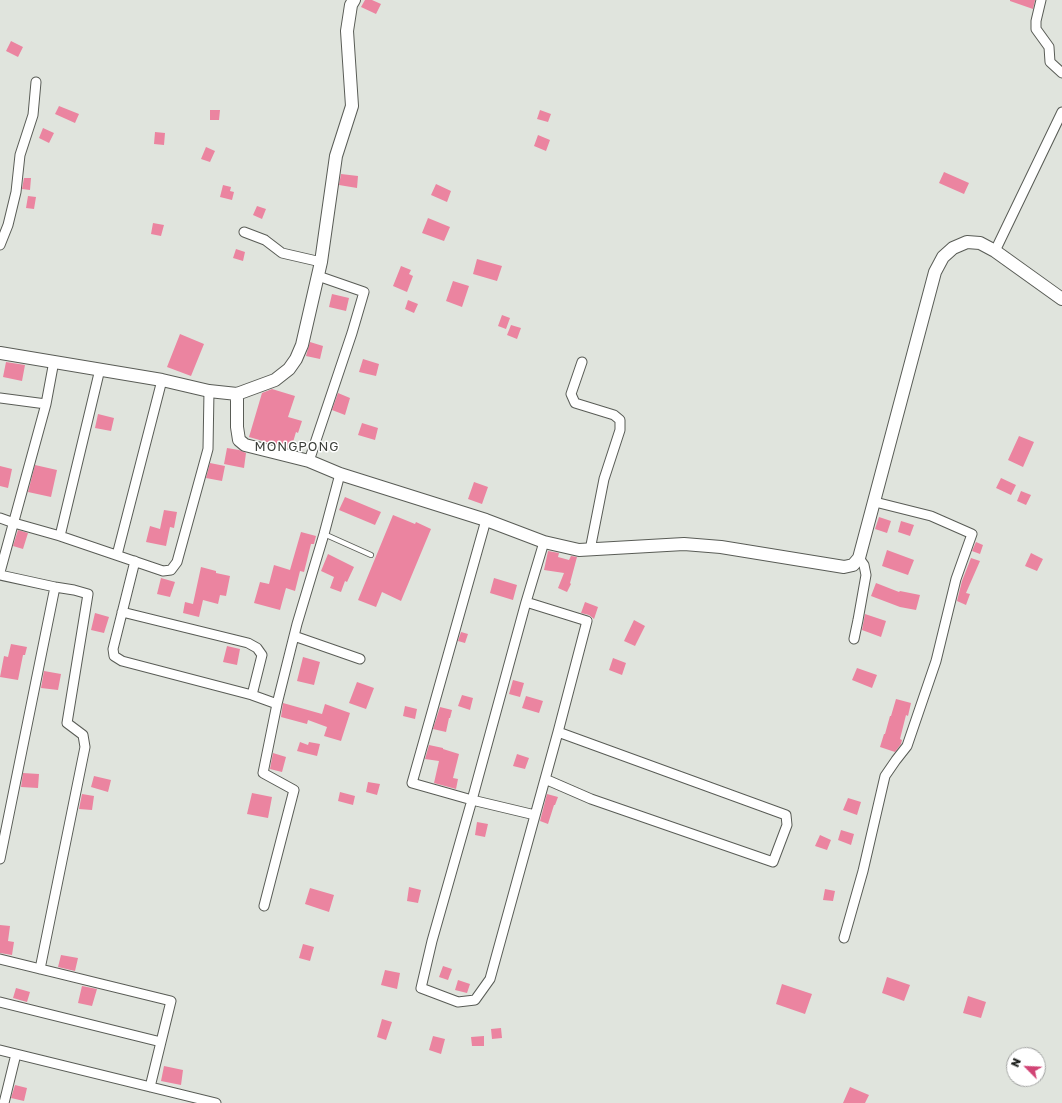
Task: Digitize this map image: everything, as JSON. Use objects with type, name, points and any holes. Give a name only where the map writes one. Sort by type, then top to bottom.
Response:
[{"type":"street","points":[[0,353],[162,380],[209,391],[237,394],[275,380],[289,369],[296,360],[302,345],[321,262],[336,156],[352,106],[347,31],[351,5],[354,0]]},
{"type":"street","points":[[1041,0],[1036,21],[1036,29],[1049,47],[1050,62],[1062,73]]},
{"type":"street","points":[[0,245],[8,225],[16,192],[20,155],[33,115],[36,82]]},
{"type":"street","points":[[995,251],[1062,112]]},
{"type":"street","points":[[244,232],[265,240],[282,252],[321,262]]},
{"type":"street","points":[[237,394],[237,427],[239,440],[245,445],[308,461],[340,474],[486,520],[544,542],[579,550],[684,544],[721,547],[844,567],[853,565],[859,558],[935,272],[943,257],[953,248],[967,242],[980,243],[995,251],[1062,299]]},
{"type":"street","points":[[308,461],[352,333],[364,292],[318,276]]},
{"type":"street","points":[[40,969],[84,747],[83,735],[67,723],[88,594],[0,573],[46,404],[54,361]]},
{"type":"street","points":[[582,362],[571,394],[575,403],[614,414],[620,420],[620,430],[604,479],[590,550]]},
{"type":"street","points":[[60,536],[100,369]]},
{"type":"street","points":[[117,555],[162,380]]},
{"type":"street","points":[[0,518],[60,536],[163,571],[171,570],[177,562],[208,449],[209,391]]},
{"type":"street","points":[[0,398],[46,404]]},
{"type":"street","points":[[264,906],[294,790],[263,773],[277,704],[297,624],[340,474]]},
{"type":"street","points":[[844,938],[885,776],[907,746],[936,661],[956,579],[972,534],[931,516],[875,502]]},
{"type":"street","points":[[486,520],[412,782],[472,800],[535,815]]},
{"type":"street","points":[[526,602],[587,621],[490,979],[475,1000],[458,1002],[421,988],[432,941],[526,602],[544,542]]},
{"type":"street","points":[[854,639],[866,575],[864,565],[859,558]]},
{"type":"street","points":[[135,561],[113,649],[114,656],[122,662],[252,695],[277,704]]},
{"type":"street","points":[[0,859],[54,587]]},
{"type":"street","points":[[122,612],[248,643],[257,648],[262,656],[252,695]]},
{"type":"street","points":[[294,636],[360,659]]},
{"type":"street","points":[[545,779],[591,799],[773,862],[787,825],[786,815],[558,732]]},
{"type":"street","points":[[0,959],[171,1001],[150,1087]]},
{"type":"street","points":[[0,1002],[161,1042]]},
{"type":"street","points":[[0,1050],[212,1103]]},
{"type":"street","points":[[3,1101],[16,1054]]},
{"type":"lane","points":[[324,534],[371,555]]},
{"type":"building","points":[[365,0],[372,0],[381,4],[376,14],[361,7]]},
{"type":"building","points":[[1010,0],[1035,0],[1033,9]]},
{"type":"building","points":[[11,41],[23,47],[18,57],[6,51]]},
{"type":"building","points":[[59,106],[79,114],[75,123],[55,114]]},
{"type":"building","points":[[210,110],[220,110],[219,120],[210,120]]},
{"type":"building","points":[[540,110],[551,114],[548,122],[537,119]]},
{"type":"building","points":[[43,128],[54,133],[49,143],[39,138]]},
{"type":"building","points":[[155,132],[165,133],[164,145],[154,144]]},
{"type":"building","points":[[538,135],[550,140],[546,151],[534,146]]},
{"type":"building","points":[[206,147],[215,151],[210,162],[201,159]]},
{"type":"building","points":[[944,172],[969,183],[964,194],[939,183]]},
{"type":"building","points":[[341,174],[358,176],[357,188],[339,185]]},
{"type":"building","points":[[24,178],[31,178],[30,190],[22,189]]},
{"type":"building","points":[[436,184],[451,191],[447,202],[431,195]]},
{"type":"building","points":[[223,185],[231,187],[230,191],[234,192],[232,200],[220,197]]},
{"type":"building","points":[[28,196],[36,197],[34,209],[26,208]]},
{"type":"building","points":[[257,206],[266,209],[262,219],[253,215]]},
{"type":"building","points":[[428,218],[450,227],[444,241],[422,233]]},
{"type":"building","points":[[153,223],[164,225],[161,236],[151,234]]},
{"type":"building","points":[[236,249],[245,252],[243,261],[233,258]]},
{"type":"building","points":[[477,259],[502,266],[497,281],[473,274]]},
{"type":"building","points":[[401,266],[411,270],[409,274],[413,276],[407,292],[393,286]]},
{"type":"building","points":[[453,281],[469,286],[462,307],[446,301]]},
{"type":"building","points":[[332,294],[349,298],[346,311],[329,307]]},
{"type":"building","points":[[408,300],[418,304],[414,313],[405,309]]},
{"type":"building","points":[[502,315],[510,318],[506,329],[498,326]]},
{"type":"building","points":[[511,325],[521,328],[517,339],[507,335]]},
{"type":"building","points":[[180,334],[204,344],[191,376],[167,367]]},
{"type":"building","points":[[310,342],[323,346],[320,359],[306,356]]},
{"type":"building","points":[[363,359],[379,364],[376,376],[359,372]]},
{"type":"building","points":[[6,362],[25,365],[22,381],[3,377]]},
{"type":"building","points":[[272,389],[295,396],[288,417],[302,421],[298,433],[296,432],[291,449],[249,437],[262,393]]},
{"type":"building","points":[[338,393],[350,398],[345,415],[332,410]]},
{"type":"building","points":[[98,414],[114,418],[111,431],[95,428]]},
{"type":"building","points":[[362,423],[378,428],[375,440],[358,435]]},
{"type":"building","points":[[1019,436],[1034,442],[1023,467],[1008,460]]},
{"type":"building","points":[[227,448],[246,453],[244,468],[224,464]]},
{"type":"building","points":[[210,463],[225,466],[222,481],[206,478]]},
{"type":"building","points":[[35,465],[57,470],[51,497],[28,492]]},
{"type":"building","points":[[0,466],[12,469],[8,488],[0,486]]},
{"type":"building","points":[[1001,478],[1016,485],[1011,495],[996,488]]},
{"type":"building","points":[[474,482],[488,487],[482,504],[468,499]]},
{"type":"building","points":[[1021,491],[1031,495],[1026,505],[1017,501]]},
{"type":"building","points":[[345,497],[381,512],[375,525],[339,510]]},
{"type":"building","points":[[164,510],[177,512],[174,528],[170,527],[166,546],[146,542],[150,526],[160,529]]},
{"type":"building","points":[[393,515],[415,524],[416,522],[431,529],[401,601],[382,592],[376,607],[358,600]]},
{"type":"building","points":[[879,517],[891,521],[887,533],[875,529]]},
{"type":"building","points":[[901,521],[914,525],[910,536],[898,532]]},
{"type":"building","points":[[18,530],[28,533],[23,549],[13,546]]},
{"type":"building","points":[[301,532],[316,536],[314,544],[311,544],[304,572],[300,571],[295,591],[286,588],[280,610],[254,603],[260,582],[269,584],[274,565],[290,570]]},
{"type":"building","points":[[976,542],[983,545],[980,554],[972,551]]},
{"type":"building","points":[[887,550],[914,560],[908,575],[882,566]]},
{"type":"building","points":[[548,551],[559,553],[558,557],[569,560],[571,556],[577,557],[571,584],[567,592],[558,588],[564,573],[544,570]]},
{"type":"building","points":[[1031,553],[1043,559],[1037,571],[1025,566]]},
{"type":"building","points":[[328,554],[354,567],[347,582],[345,581],[341,592],[330,588],[334,577],[321,571]]},
{"type":"building","points":[[971,558],[980,561],[966,593],[970,594],[966,605],[957,601],[962,581]]},
{"type":"building","points":[[201,567],[216,571],[216,573],[230,576],[226,596],[220,595],[218,604],[203,600],[199,617],[183,613],[185,602],[193,604]]},
{"type":"building","points":[[161,578],[175,582],[170,597],[157,594]]},
{"type":"building","points":[[494,578],[517,585],[513,600],[490,593]]},
{"type":"building","points":[[876,583],[899,592],[920,595],[916,610],[900,607],[871,596]]},
{"type":"building","points":[[585,602],[598,607],[594,619],[589,615],[581,613]]},
{"type":"building","points":[[95,613],[109,617],[104,633],[91,630]]},
{"type":"building","points":[[865,614],[886,621],[881,637],[862,630]]},
{"type":"building","points":[[634,620],[645,626],[635,646],[624,641]]},
{"type":"building","points":[[461,632],[468,634],[465,643],[458,641]]},
{"type":"building","points":[[11,644],[27,647],[25,655],[23,655],[18,680],[0,677],[4,656],[8,657]]},
{"type":"building","points":[[227,646],[240,649],[237,665],[223,662]]},
{"type":"building","points":[[303,657],[320,662],[314,685],[297,681]]},
{"type":"building","points":[[613,658],[626,663],[622,675],[609,670]]},
{"type":"building","points":[[857,668],[877,675],[872,688],[852,680]]},
{"type":"building","points":[[44,671],[61,674],[58,690],[41,688]]},
{"type":"building","points":[[513,680],[524,683],[520,697],[509,694]]},
{"type":"building","points":[[357,682],[374,688],[366,709],[349,703]]},
{"type":"building","points":[[462,695],[473,698],[470,710],[458,706]]},
{"type":"building","points":[[526,696],[543,701],[539,713],[522,708]]},
{"type":"building","points":[[896,699],[911,703],[908,716],[906,715],[900,739],[902,740],[901,744],[895,752],[880,747]]},
{"type":"building","points":[[283,703],[322,714],[325,704],[350,713],[341,741],[324,736],[327,727],[308,720],[307,724],[281,717]]},
{"type":"building","points":[[405,706],[417,709],[415,719],[403,716]]},
{"type":"building","points":[[440,707],[452,710],[446,732],[433,729]]},
{"type":"building","points":[[300,742],[308,745],[309,742],[320,744],[317,756],[297,751]]},
{"type":"building","points":[[429,745],[459,754],[453,778],[458,779],[456,789],[434,783],[439,761],[425,759]]},
{"type":"building","points":[[273,753],[286,757],[282,772],[270,769]]},
{"type":"building","points":[[517,754],[529,758],[525,769],[513,766]]},
{"type":"building","points":[[23,773],[39,774],[38,788],[21,787]]},
{"type":"building","points":[[94,776],[111,780],[108,792],[91,787]]},
{"type":"building","points":[[368,782],[380,784],[377,795],[366,792]]},
{"type":"building","points":[[340,792],[355,796],[353,805],[338,801]]},
{"type":"building","points":[[252,793],[272,797],[268,818],[247,814]]},
{"type":"building","points":[[82,794],[94,796],[92,810],[79,809]]},
{"type":"building","points":[[547,794],[558,797],[548,824],[540,821]]},
{"type":"building","points":[[848,798],[861,802],[857,815],[843,810]]},
{"type":"building","points":[[477,822],[488,824],[485,837],[475,835]]},
{"type":"building","points":[[841,830],[854,834],[851,845],[838,840]]},
{"type":"building","points":[[820,835],[831,840],[827,850],[815,846]]},
{"type":"building","points":[[409,887],[421,890],[418,903],[407,901]]},
{"type":"building","points":[[310,888],[334,895],[329,912],[305,904]]},
{"type":"building","points":[[825,889],[835,891],[833,901],[823,900]]},
{"type":"building","points":[[0,925],[10,926],[8,941],[14,942],[12,955],[0,953]]},
{"type":"building","points":[[303,944],[314,947],[310,961],[299,958]]},
{"type":"building","points":[[61,955],[78,958],[75,971],[58,967]]},
{"type":"building","points":[[443,966],[452,969],[448,980],[439,977]]},
{"type":"building","points":[[385,970],[400,973],[397,989],[381,985]]},
{"type":"building","points":[[887,977],[910,985],[904,1001],[882,993]]},
{"type":"building","points":[[458,980],[470,984],[467,993],[455,990]]},
{"type":"building","points":[[782,984],[812,994],[805,1014],[776,1004]]},
{"type":"building","points":[[82,986],[97,989],[92,1006],[78,1003]]},
{"type":"building","points":[[16,988],[30,992],[27,1002],[13,998]]},
{"type":"building","points":[[968,996],[986,1002],[981,1018],[963,1013]]},
{"type":"building","points":[[382,1019],[392,1022],[386,1040],[377,1037]]},
{"type":"building","points":[[501,1028],[502,1038],[492,1039],[491,1029]]},
{"type":"building","points":[[433,1036],[445,1039],[441,1054],[429,1050]]},
{"type":"building","points":[[484,1036],[484,1046],[472,1046],[471,1037]]},
{"type":"building","points":[[164,1066],[183,1070],[181,1085],[161,1081]]},
{"type":"building","points":[[15,1085],[27,1088],[24,1101],[11,1098]]},
{"type":"building","points":[[850,1087],[869,1095],[865,1103],[843,1103]]},
{"type":"district","name":"MONGPONG","points":[[297,447]]}]
